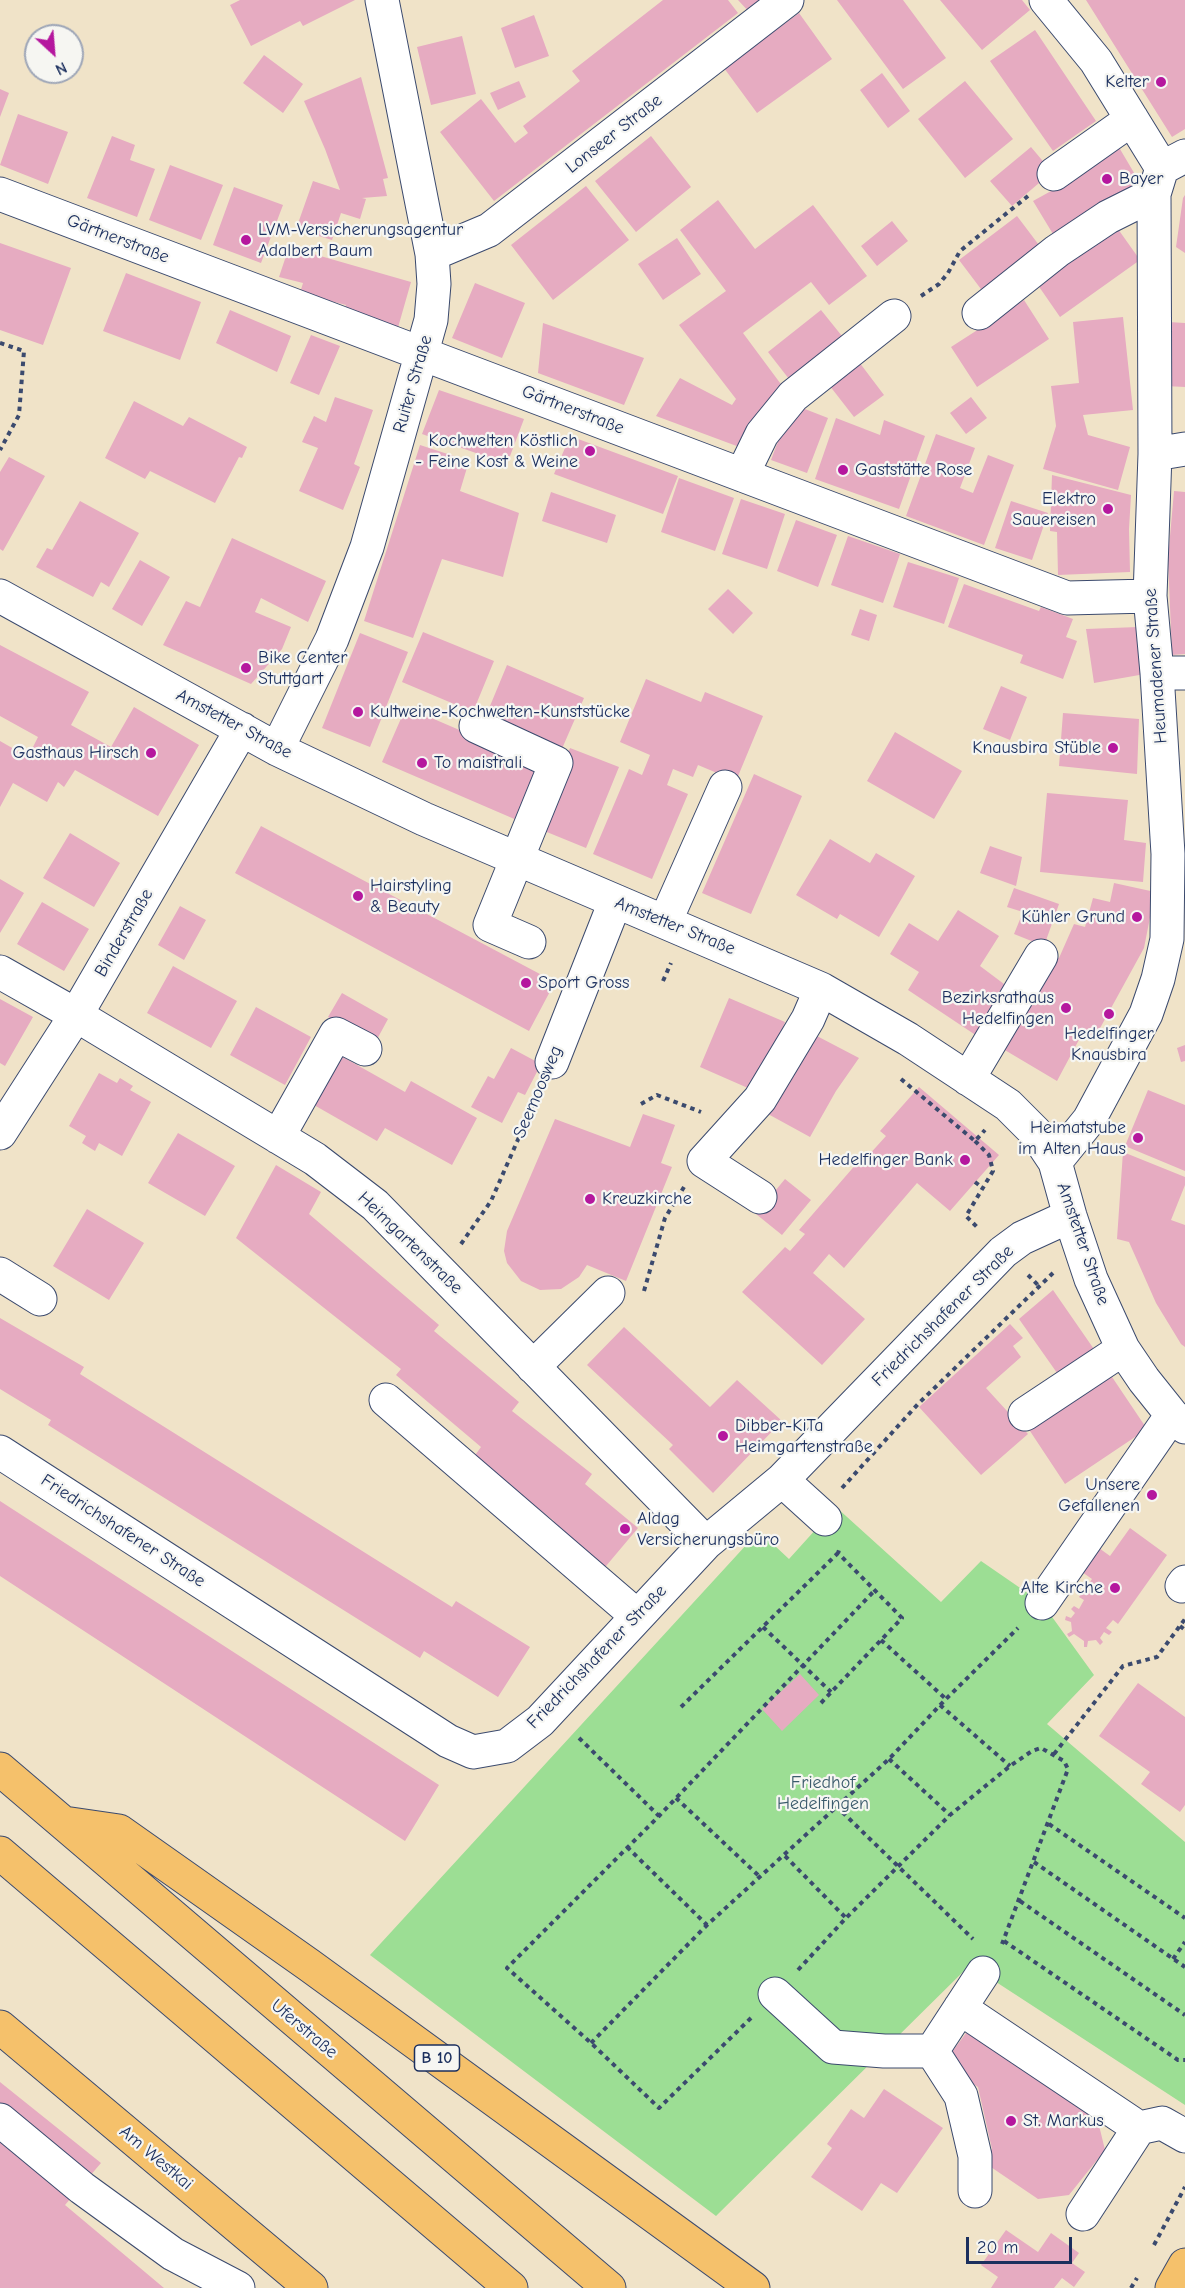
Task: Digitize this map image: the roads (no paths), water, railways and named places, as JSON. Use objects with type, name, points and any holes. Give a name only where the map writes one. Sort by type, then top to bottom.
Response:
[{"type":"main road","name":"Uferstraße","points":[[0,1769],[609,2288]]},
{"type":"main road","name":"B 10","points":[[64,1823],[119,1831],[309,1965],[753,2288]]},
{"type":"main road","points":[[0,1853],[511,2288]]},
{"type":"main road","name":"Am Westkai","points":[[0,2027],[308,2287]]},
{"type":"main road","points":[[1172,2288],[1185,2265]]},
{"type":"street","name":"Ruiter Straße","points":[[277,749],[332,639],[367,546],[431,320],[434,284],[432,254],[382,0]]},
{"type":"street","name":"Lonseer Straße","points":[[432,254],[489,230],[787,0]]},
{"type":"street","points":[[979,313],[1057,251],[1108,217],[1167,172],[1096,61],[1046,0]]},
{"type":"street","points":[[1054,174],[1132,119]]},
{"type":"street","name":"Heumadener Straße","points":[[1055,1162],[1089,1120],[1146,1014],[1158,979],[1167,939],[1171,673],[1150,596],[1170,451],[1167,172]]},
{"type":"street","name":"Gärtnerstraße","points":[[0,194],[1067,598],[1150,596]]},
{"type":"street","points":[[742,475],[762,434],[793,396],[894,315]]},
{"type":"street","name":"Amstetter Straße","points":[[0,596],[277,749],[424,819],[821,989],[908,1039],[1008,1105],[1035,1132],[1055,1162],[1091,1279],[1123,1349],[1144,1380],[1179,1421]]},
{"type":"street","points":[[476,726],[556,763],[490,925],[529,942]]},
{"type":"street","name":"Binderstraße","points":[[0,1133],[76,1015],[242,729]]},
{"type":"street","points":[[664,922],[724,787]]},
{"type":"street","name":"Seemoosweg","points":[[552,1062],[615,902]]},
{"type":"street","points":[[968,1079],[1041,956]]},
{"type":"street","name":"Heimgartenstraße","points":[[0,972],[76,1015],[315,1159],[375,1205],[706,1543]]},
{"type":"street","points":[[760,1197],[704,1161],[760,1099],[807,1019],[821,989]]},
{"type":"street","points":[[278,1137],[336,1034],[365,1049]]},
{"type":"street","name":"Friedrichshafener Straße","points":[[0,1452],[448,1742],[473,1752],[507,1746],[540,1721],[706,1543],[782,1480],[1004,1252],[1022,1238],[1070,1216]]},
{"type":"street","points":[[0,1274],[40,1299]]},
{"type":"street","points":[[533,1367],[608,1293]]},
{"type":"street","points":[[1025,1414],[1123,1349]]},
{"type":"street","points":[[386,1400],[637,1616]]},
{"type":"street","points":[[1042,1603],[1179,1421]]},
{"type":"street","points":[[782,1480],[822,1517]]},
{"type":"street","points":[[932,2051],[987,1965]]},
{"type":"street","points":[[776,1994],[833,2047],[884,2051],[932,2051]]},
{"type":"street","points":[[960,2008],[1139,2128]]},
{"type":"street","points":[[932,2051],[961,2096],[975,2156],[975,2191]]},
{"type":"street","points":[[0,2120],[82,2188],[172,2254],[238,2288]]},
{"type":"street","points":[[1083,2214],[1139,2128],[1162,2123],[1185,2136]]},
{"type":"place","name":"Kelter","points":[[1161,82]]},
{"type":"place","name":"Bayer","points":[[1107,179]]},
{"type":"place","name":"LVM-Versicherungsagentur Adalbert Baum","points":[[246,240]]},
{"type":"place","name":"Kochwelten Köstlich - Feine Kost & Weine","points":[[590,451]]},
{"type":"place","name":"Gaststätte Rose","points":[[843,470]]},
{"type":"place","name":"Elektro Sauereisen","points":[[1108,509]]},
{"type":"place","name":"Bike Center Stuttgart","points":[[246,668]]},
{"type":"place","name":"Kultweine-Kochwelten-Kunststücke","points":[[358,712]]},
{"type":"place","name":"Knausbira Stüble","points":[[1113,748]]},
{"type":"place","name":"Gasthaus Hirsch","points":[[151,753]]},
{"type":"place","name":"To maistrali","points":[[422,763]]},
{"type":"place","name":"Hairstyling & Beauty","points":[[358,896]]},
{"type":"place","name":"Kühler Grund","points":[[1137,917]]},
{"type":"place","name":"Sport Gross","points":[[526,983]]},
{"type":"place","name":"Bezirksrathaus Hedelfingen","points":[[1066,1008]]},
{"type":"place","name":"Hedelfinger Knausbira","points":[[1109,1014]]},
{"type":"place","name":"Heimatstube im Alten Haus","points":[[1138,1138]]},
{"type":"place","name":"Hedelfinger Bank","points":[[965,1160]]},
{"type":"place","name":"Kreuzkirche","points":[[590,1199]]},
{"type":"place","name":"Dibber-KiTa Heimgartenstraße","points":[[723,1436]]},
{"type":"place","name":"Unsere Gefallenen","points":[[1152,1495]]},
{"type":"place","name":"Aldag Versicherungsbüro","points":[[625,1529]]},
{"type":"place","name":"Alte Kirche","points":[[1115,1588]]},
{"type":"place","name":"St. Markus","points":[[1011,2121]]},
{"type":"park label","name":"Friedhof Hedelfingen","points":[[823,1793]]}]
